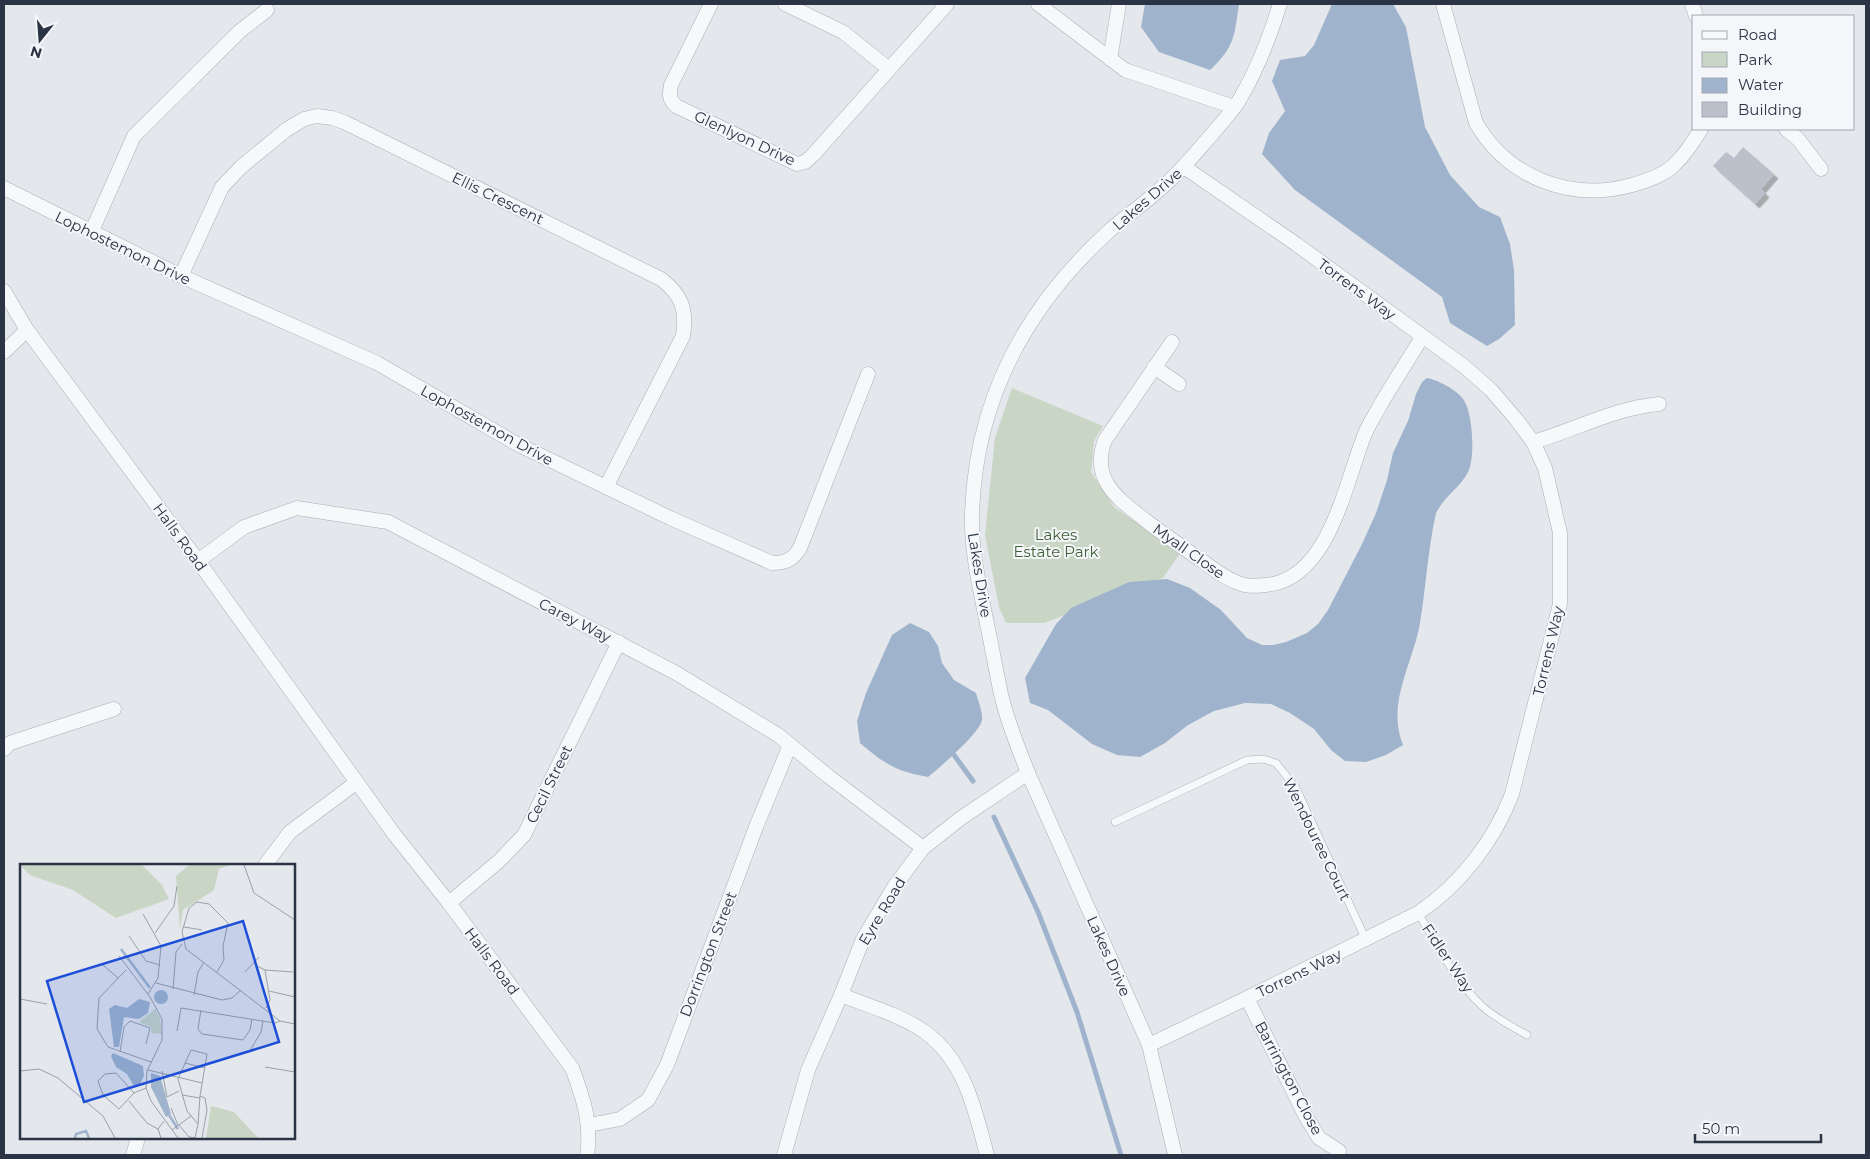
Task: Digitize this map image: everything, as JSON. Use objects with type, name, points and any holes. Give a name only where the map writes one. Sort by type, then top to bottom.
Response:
[{"type":"street","name":"Glenlyon Drive","points":[[710,4],[671,85],[670,99],[676,106],[797,164],[805,162],[812,155],[947,4]]},
{"type":"street","points":[[785,4],[842,32],[889,69]]},
{"type":"street","points":[[1038,4],[1125,70],[1234,107]]},
{"type":"street","points":[[1110,58],[1119,4]]},
{"type":"street","name":"Lakes Drive","points":[[1175,1155],[1149,1045],[1028,773],[1001,695],[975,559],[972,514],[976,470],[984,429],[994,395],[1021,336],[1053,289],[1108,232],[1160,190],[1184,167],[1234,107],[1240,99],[1271,35],[1280,4]]},
{"type":"street","points":[[1443,4],[1476,123],[1485,138],[1497,152],[1512,165],[1527,174],[1546,182],[1579,190],[1613,189],[1629,186],[1653,178],[1672,167],[1693,144],[1700,130]]},
{"type":"street","points":[[91,233],[134,136],[240,31],[267,10]]},
{"type":"street","name":"Ellis Crescent","points":[[181,276],[222,187],[241,167],[286,130],[304,119],[317,116],[344,122],[661,279],[682,301],[684,327],[678,348],[606,487]]},
{"type":"street","points":[[1787,130],[1798,139],[1821,169]]},
{"type":"street","name":"Torrens Way","points":[[1149,1045],[1418,913],[1432,904],[1465,872],[1503,818],[1512,794],[1560,604],[1560,533],[1545,468],[1534,442],[1516,419],[1491,390],[1465,368],[1296,244],[1184,167]]},
{"type":"street","name":"Lophostemon Drive","points":[[4,188],[91,233],[181,276],[377,363],[517,444],[766,562],[779,563],[790,560],[795,557],[800,548],[868,374]]},
{"type":"street","name":"Halls Road","points":[[4,291],[28,330],[198,561],[394,834],[450,903],[572,1068],[583,1095],[589,1125],[587,1155]]},
{"type":"street","points":[[4,352],[28,330]]},
{"type":"street","name":"Myall Close","points":[[1172,342],[1105,440],[1100,453],[1101,474],[1125,504],[1218,572],[1237,583],[1253,586],[1276,585],[1307,565],[1321,546],[1339,509],[1363,438],[1422,337]]},
{"type":"street","points":[[1154,368],[1179,384]]},
{"type":"street","points":[[1534,442],[1615,412],[1659,404]]},
{"type":"street","name":"Carey Way","points":[[198,561],[244,526],[297,508],[388,522],[676,673],[778,735],[923,848]]},
{"type":"street","name":"Cecil Street","points":[[450,903],[499,861],[524,835],[619,642]]},
{"type":"street","points":[[6,743],[114,709]]},
{"type":"street","name":"Dorrington Street","points":[[589,1125],[620,1119],[648,1100],[667,1065],[756,828],[790,745]]},
{"type":"street","name":"Eyre Road","points":[[784,1155],[808,1070],[863,939],[894,887],[923,848],[961,818],[1028,773]]},
{"type":"street","points":[[266,864],[290,832],[356,782]]},
{"type":"street","points":[[841,995],[912,1024],[924,1031],[947,1053],[964,1081],[972,1100],[987,1155]]},
{"type":"street","name":"Barrington Close","points":[[1247,998],[1319,1138],[1339,1151]]},
{"type":"street","points":[[133,1155],[138,1139]]},
{"type":"lane","name":"Wendouree Court","points":[[1116,822],[1247,760],[1263,759],[1276,763],[1296,788],[1366,940]]},
{"type":"lane","name":"Fidler Way","points":[[1418,913],[1462,984],[1502,1022],[1527,1035]]},
{"type":"green space","name":"Lakes Estate Park","points":[[1012,388],[1103,426],[1094,441],[1091,472],[1114,507],[1180,553],[1163,578],[1044,623],[1006,623],[999,607],[985,535],[995,438]]},
{"type":"water","points":[[1145,4],[1239,4],[1234,33],[1229,47],[1210,70],[1159,52],[1141,27]]},
{"type":"water","points":[[1332,4],[1393,4],[1406,27],[1425,127],[1450,175],[1479,207],[1500,217],[1510,244],[1514,270],[1515,325],[1499,339],[1487,346],[1450,323],[1442,297],[1295,190],[1262,154],[1269,133],[1285,111],[1272,81],[1280,60],[1305,56],[1314,45]]},
{"type":"water","points":[[1427,378],[1447,386],[1463,399],[1471,425],[1472,458],[1467,474],[1436,513],[1420,623],[1399,699],[1399,729],[1403,745],[1386,755],[1366,762],[1345,761],[1331,750],[1314,729],[1290,713],[1271,704],[1245,703],[1214,711],[1188,725],[1165,743],[1140,757],[1117,755],[1092,744],[1048,710],[1030,703],[1025,678],[1056,624],[1071,608],[1129,582],[1167,579],[1190,588],[1221,610],[1247,638],[1262,645],[1286,642],[1307,633],[1318,624],[1328,610],[1376,513],[1387,480],[1393,453],[1408,421],[1416,394],[1422,382]]},
{"type":"water","points":[[910,623],[929,632],[938,646],[942,663],[954,680],[976,693],[982,714],[980,726],[974,733],[928,777],[891,766],[860,743],[857,721],[866,693],[892,635]]},
{"type":"building","points":[[1743,147],[1774,174],[1761,189],[1765,193],[1755,204],[1713,166],[1726,152],[1734,158]]},
{"type":"waterway","points":[[954,755],[973,781]]},
{"type":"waterway","points":[[994,817],[1038,912],[1077,1012],[1121,1155]]}]
